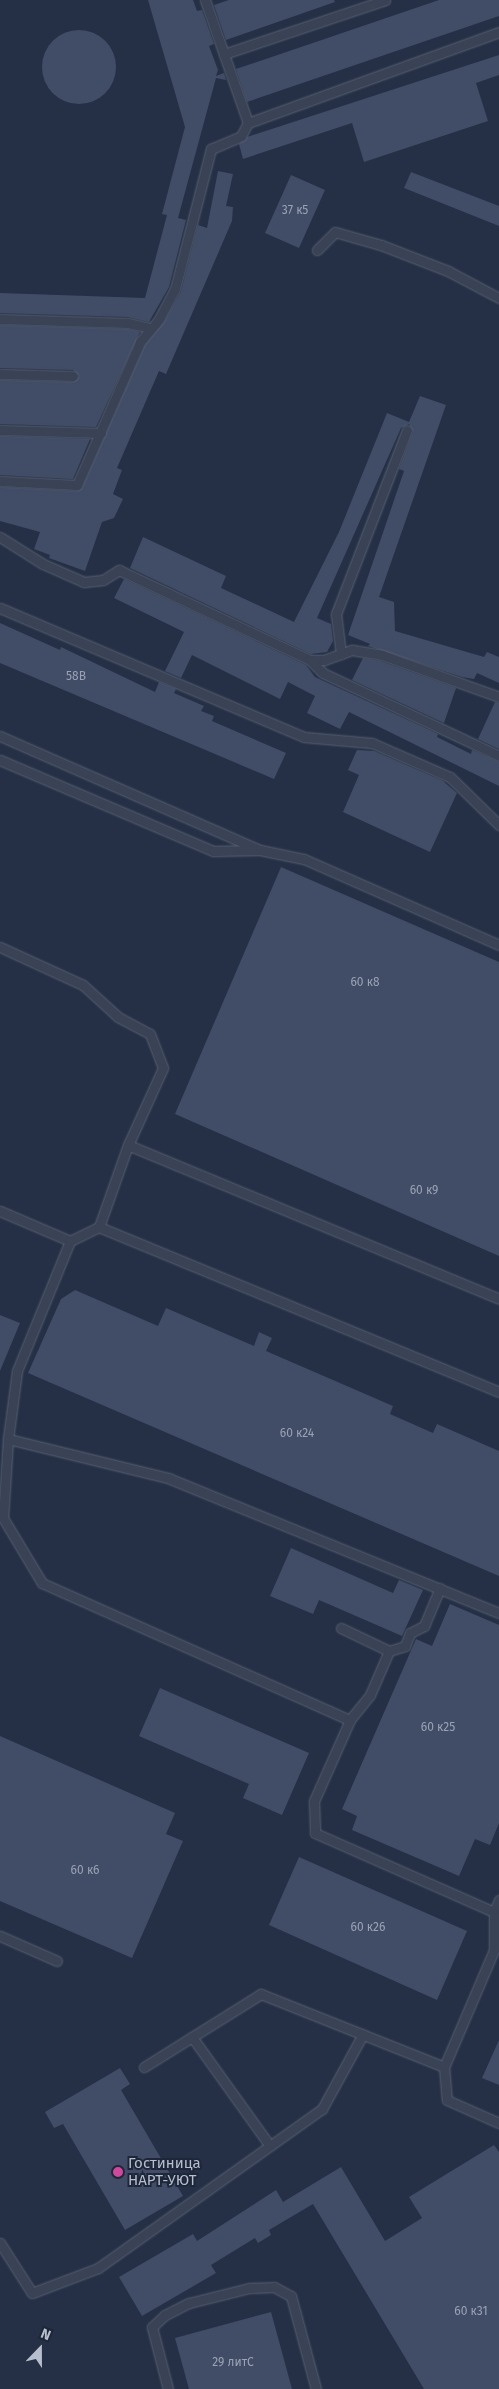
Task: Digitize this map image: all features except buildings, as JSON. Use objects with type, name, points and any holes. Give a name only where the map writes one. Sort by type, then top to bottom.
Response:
[{"type":"lane","points":[[205,0],[248,123]]},
{"type":"lane","points":[[224,54],[385,0]]},
{"type":"lane","points":[[0,480],[77,485],[140,342],[149,328],[159,319],[175,289],[211,148],[241,136],[248,123],[499,32]]},
{"type":"lane","points":[[317,250],[335,232],[381,244],[423,261],[499,298]]},
{"type":"lane","points":[[0,319],[128,323],[149,328]]},
{"type":"lane","points":[[0,374],[73,376]]},
{"type":"lane","points":[[0,430],[101,433]]},
{"type":"lane","points":[[341,654],[336,614],[407,430]]},
{"type":"lane","points":[[0,537],[43,564],[84,582],[103,580],[119,570],[310,660],[323,673],[499,756]]},
{"type":"lane","points":[[0,608],[304,737],[372,743],[450,777],[499,825]]},
{"type":"lane","points":[[310,660],[352,650],[382,655],[499,697]]},
{"type":"lane","points":[[0,736],[260,850],[304,859],[499,945]]},
{"type":"lane","points":[[0,760],[212,851],[260,850]]},
{"type":"lane","points":[[0,947],[84,985],[118,1017],[150,1034],[163,1068],[128,1145],[99,1227],[70,1241],[16,1371],[2,1490],[3,1518],[42,1583],[350,1720]]},
{"type":"lane","points":[[128,1145],[499,1300]]},
{"type":"lane","points":[[0,1211],[70,1241]]},
{"type":"lane","points":[[99,1227],[498,1387]]},
{"type":"lane","points":[[8,1439],[168,1478],[499,1613]]},
{"type":"lane","points":[[341,1628],[389,1651],[404,1646],[410,1633],[424,1626],[440,1588]]},
{"type":"lane","points":[[389,1651],[370,1695],[350,1720],[314,1800],[315,1833],[494,1912]]},
{"type":"lane","points":[[499,1900],[494,1912],[494,1950],[444,2067],[447,2100],[499,2123]]},
{"type":"lane","points":[[0,1936],[57,1961]]},
{"type":"lane","points":[[144,2067],[261,1994],[444,2067]]},
{"type":"lane","points":[[0,2243],[32,2293],[98,2268],[322,2109],[363,2034]]},
{"type":"lane","points":[[192,2037],[270,2146]]},
{"type":"lane","points":[[168,2389],[152,2327],[165,2315],[189,2304],[249,2288],[274,2287],[290,2296],[316,2389]]},
{"type":"place","name":"Гостиница НАРТ-УЮТ","points":[[118,2172]]}]
